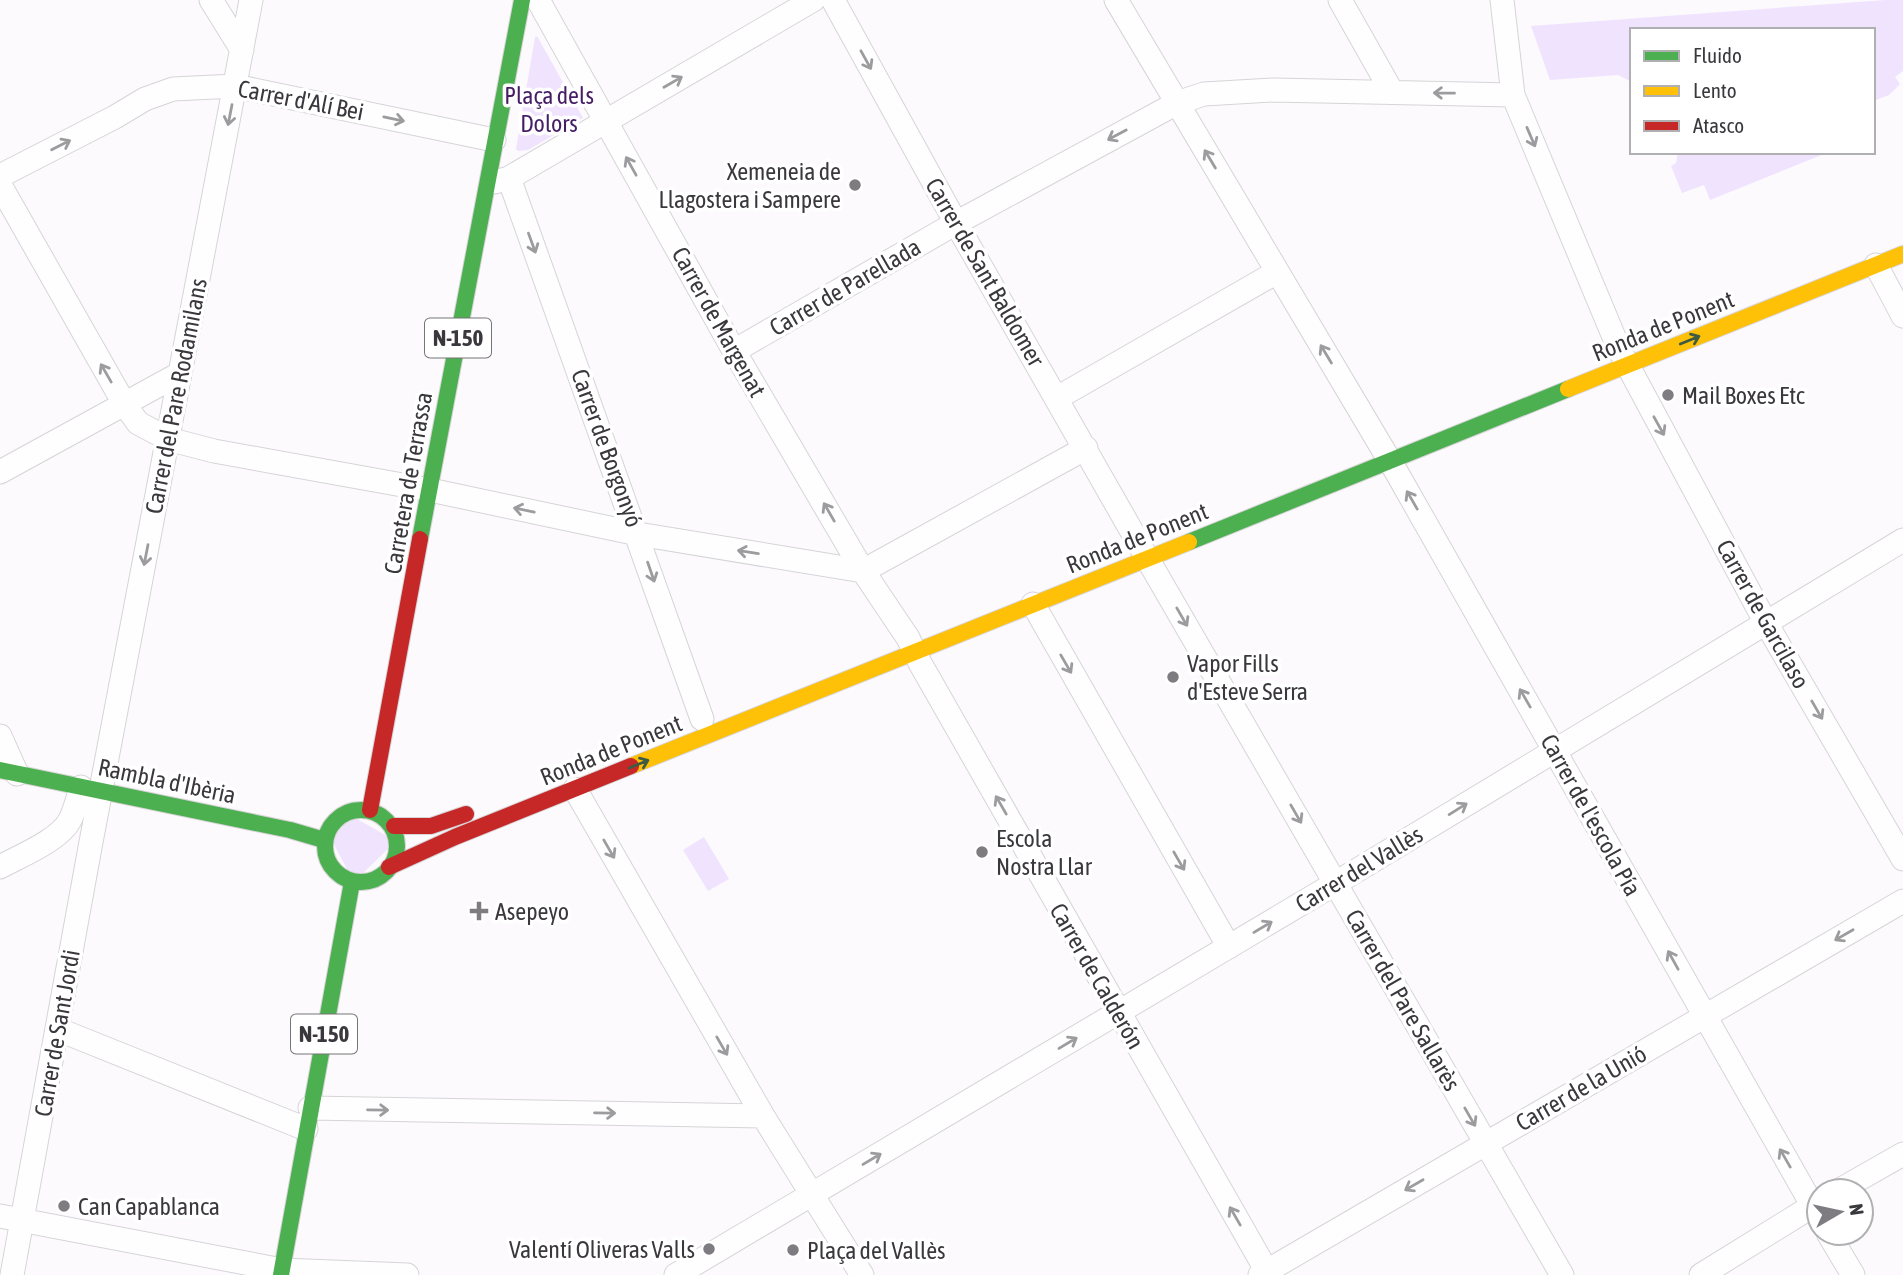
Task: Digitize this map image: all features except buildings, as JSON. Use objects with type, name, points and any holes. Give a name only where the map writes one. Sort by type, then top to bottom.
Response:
[{"type":"main road","name":"Carretera de Terrassa","points":[[370,810],[485,185],[522,0]]},
{"type":"main road","name":"Ronda de Ponent","points":[[872,652],[912,645],[1033,604],[1141,547],[1384,449],[1623,353],[1903,254]]},
{"type":"main road","name":"Ronda de Ponent","points":[[389,867],[912,645],[987,606]]},
{"type":"main road","name":"Rambla d'Ibèria","points":[[8,772],[289,830],[324,840]]},
{"type":"main road","points":[[394,826],[431,826],[479,808]]},
{"type":"main road","points":[[360,809],[370,810],[380,813],[394,826],[397,845],[389,867],[370,880],[352,882],[331,869],[324,840],[329,826],[343,814],[360,809]]},
{"type":"main road","name":"N-150","points":[[281,1272],[352,882]]},
{"type":"street","points":[[211,0],[242,50]]},
{"type":"street","name":"Carrer del Pare Rodamilans","points":[[91,789],[167,439],[251,0]]},
{"type":"street","name":"Carrer de Margenat","points":[[538,0],[734,351],[863,571],[912,645]]},
{"type":"street","points":[[485,185],[509,178],[813,0]]},
{"type":"street","name":"Carrer de Sant Baldomer","points":[[833,0],[956,223],[1141,547]]},
{"type":"street","name":"Carrer de l'escola Pía","points":[[1116,0],[1384,449],[1805,1187]]},
{"type":"street","points":[[1340,0],[1392,92]]},
{"type":"street","name":"Carrer de Garcilaso","points":[[1502,0],[1513,95],[1623,353],[1766,623],[1903,859]]},
{"type":"street","name":"Carrer d'Alí Bei","points":[[0,176],[145,99],[173,89],[235,86],[494,140]]},
{"type":"street","name":"Carrer de Parellada","points":[[734,351],[956,223],[1177,103],[1204,94],[1273,90],[1513,95]]},
{"type":"street","name":"Carrer de Borgonyó","points":[[509,178],[702,719]]},
{"type":"street","points":[[0,185],[125,405],[138,423],[167,439],[214,451],[430,491],[638,534],[863,571],[1086,448]]},
{"type":"street","points":[[1875,265],[1903,316]]},
{"type":"street","points":[[1057,398],[1277,272]]},
{"type":"street","points":[[0,472],[179,374]]},
{"type":"street","name":"Carrer del Vallès","points":[[814,1194],[1336,883],[1903,540]]},
{"type":"street","name":"Carrer del Pare Sallarès","points":[[1141,547],[1562,1275]]},
{"type":"street","points":[[1033,604],[1229,947]]},
{"type":"street","name":"Carrer de Calderón","points":[[912,645],[1265,1274]]},
{"type":"street","points":[[0,736],[8,772]]},
{"type":"street","points":[[0,867],[64,829],[91,789]]},
{"type":"street","name":"Carrer de Sant Jordi","points":[[12,1275],[57,1029],[91,789]]},
{"type":"street","points":[[575,789],[763,1116],[862,1275]]},
{"type":"street","name":"Carrer de la Unió","points":[[1265,1274],[1903,901]]},
{"type":"street","points":[[57,1029],[308,1119],[763,1116]]},
{"type":"street","points":[[1863,1177],[1903,1154]]},
{"type":"street","points":[[677,1275],[814,1194]]},
{"type":"street","points":[[1701,1275],[1805,1215]]},
{"type":"street","points":[[0,1216],[281,1272],[407,1275]]},
{"type":"street","points":[[1836,1247],[1853,1275]]},
{"type":"green space","points":[[1903,0],[1903,71],[1895,77],[1900,84],[1889,95],[1875,100],[1875,28],[1630,28],[1630,81],[1618,75],[1550,80],[1531,26]]},
{"type":"green space","name":"Plaça dels Dolors","points":[[537,36],[583,118],[528,150],[518,151],[516,149]]},
{"type":"green space","points":[[1678,154],[1824,154],[1710,200],[1704,185],[1682,193],[1671,166],[1676,163]]},
{"type":"green space","points":[[341,810],[396,841],[354,882],[324,826]]},
{"type":"green space","points":[[704,837],[729,879],[708,891],[683,850]]},
{"type":"traffic: fast","points":[[420,539],[522,0]]},
{"type":"traffic: fast","points":[[1189,542],[1568,389]]},
{"type":"traffic: fast","points":[[0,770],[290,830],[324,840]]},
{"type":"traffic: fast","points":[[361,810],[381,816],[391,826],[397,846],[391,866],[381,876],[361,882],[341,876],[331,866],[325,846],[331,826],[341,816],[361,810]]},
{"type":"traffic: fast","points":[[281,1275],[352,882]]},
{"type":"traffic: slow","points":[[1568,389],[1903,254]]},
{"type":"traffic: slow","points":[[631,766],[1189,542]]},
{"type":"traffic: jam","points":[[370,810],[420,539]]},
{"type":"traffic: jam","points":[[389,867],[455,837],[631,766]]},
{"type":"traffic: jam","points":[[394,826],[431,826],[466,814]]},
{"type":"place","name":"Xemeneia de Llagostera i Sampere","points":[[855,185]]},
{"type":"place","name":"Mail Boxes Etc","points":[[1668,395]]},
{"type":"place","name":"Vapor Fills d'Esteve Serra","points":[[1173,677]]},
{"type":"place","name":"Escola Nostra Llar","points":[[982,852]]},
{"type":"place","name":"Asepeyo","points":[[479,911]]},
{"type":"place","name":"Can Capablanca","points":[[64,1206]]},
{"type":"place","name":"Valentí Oliveras Valls","points":[[709,1249]]},
{"type":"place","name":"Plaça del Vallès","points":[[793,1250]]}]
